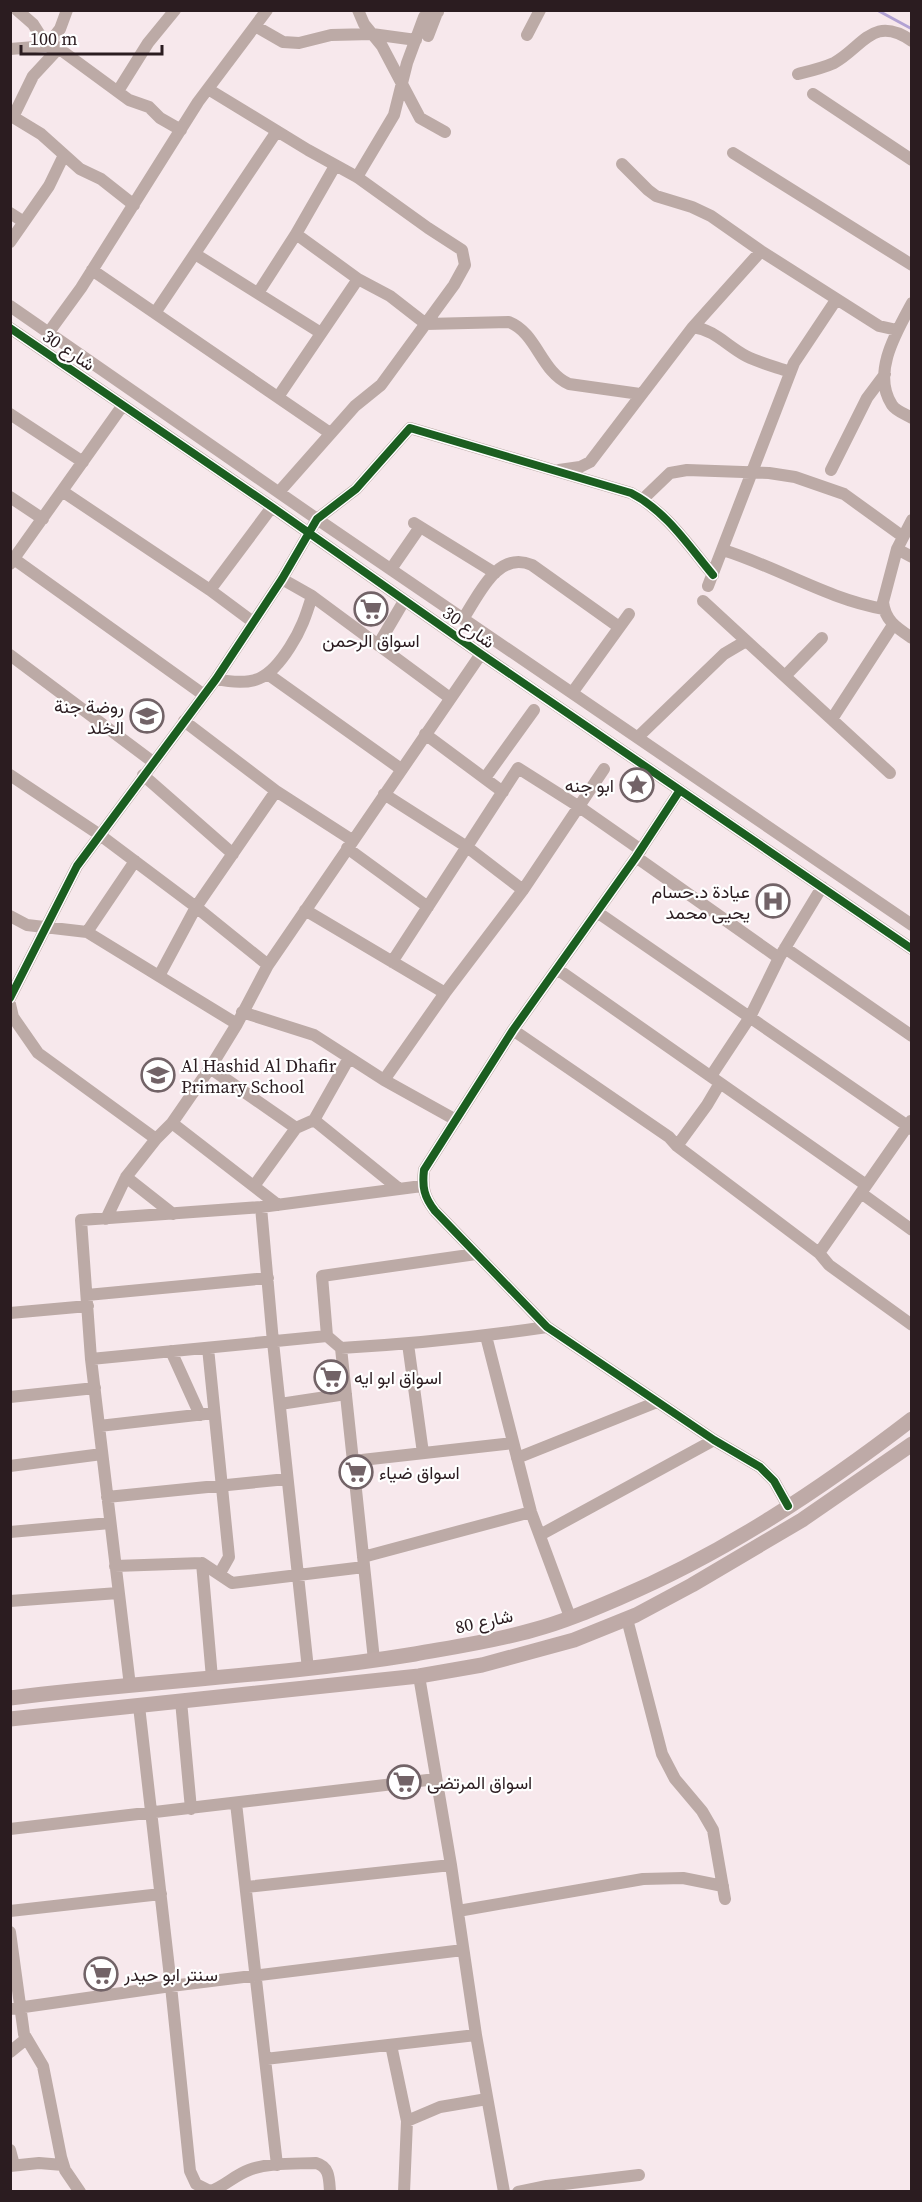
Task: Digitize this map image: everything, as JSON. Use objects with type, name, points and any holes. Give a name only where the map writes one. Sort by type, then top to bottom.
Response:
[{"type":"main road","name":"شارع 80","points":[[10,1698],[308,1669],[457,1647],[533,1630],[660,1580],[743,1536],[867,1453],[912,1419]]},
{"type":"main road","points":[[11,1718],[419,1676],[482,1665],[562,1643],[627,1619],[692,1585],[802,1520],[912,1444]]},
{"type":"street","points":[[17,10],[52,45],[129,100],[149,107],[160,118],[181,130]]},
{"type":"street","points":[[67,10],[52,45],[12,116],[41,134],[80,169],[101,179],[134,205]]},
{"type":"street","points":[[118,91],[148,43],[175,10]]},
{"type":"street","points":[[49,332],[92,270],[208,89],[267,10]]},
{"type":"street","points":[[358,10],[364,24],[382,46],[420,118],[446,132]]},
{"type":"street","points":[[527,35],[540,10]]},
{"type":"street","points":[[428,36],[438,11]]},
{"type":"street","points":[[357,177],[394,115],[424,17],[438,11]]},
{"type":"street","points":[[255,26],[283,42],[299,43],[332,35],[372,34],[416,40]]},
{"type":"street","points":[[798,74],[834,63],[868,35],[877,32],[896,32],[912,41]]},
{"type":"street","points":[[10,49],[52,45]]},
{"type":"street","points":[[208,89],[357,177],[428,228],[462,249],[465,265],[454,285],[381,386],[355,406],[279,492]]},
{"type":"street","points":[[813,94],[912,160]]},
{"type":"street","points":[[155,313],[277,130]]},
{"type":"street","points":[[733,153],[912,265]]},
{"type":"street","points":[[10,242],[49,186],[64,155]]},
{"type":"street","points":[[622,164],[656,196],[702,211],[836,300],[879,326],[897,330]]},
{"type":"street","points":[[258,293],[296,234],[335,166]]},
{"type":"street","points":[[10,213],[24,222]]},
{"type":"street","points":[[296,234],[358,279],[390,296],[426,324],[509,322],[520,328],[562,381],[569,384],[640,394]]},
{"type":"street","points":[[555,471],[580,467],[590,462],[693,327],[761,250]]},
{"type":"street","points":[[195,254],[321,333]]},
{"type":"street","points":[[92,270],[330,433]]},
{"type":"street","points":[[278,397],[358,279]]},
{"type":"street","points":[[10,998],[77,866],[216,679],[282,579],[317,519],[356,489],[410,428],[631,493],[644,499],[664,517],[710,580],[794,363],[836,300]]},
{"type":"street","points":[[912,303],[897,330],[887,358],[885,374],[885,386],[893,406],[912,418]]},
{"type":"street","name":"شارع 30","points":[[10,306],[317,519],[912,925]]},
{"type":"street","points":[[693,327],[705,329],[719,336],[746,356],[790,372]]},
{"type":"street","name":"شارع 30","points":[[12,331],[272,507],[480,654],[912,949]]},
{"type":"street","points":[[831,470],[867,398],[885,374]]},
{"type":"street","points":[[123,405],[12,561],[204,695]]},
{"type":"street","points":[[10,414],[83,462]]},
{"type":"street","points":[[644,499],[670,473],[687,470],[753,472],[795,477],[844,494],[902,536]]},
{"type":"street","points":[[62,491],[210,590],[253,622]]},
{"type":"street","points":[[10,497],[43,519]]},
{"type":"street","points":[[288,519],[297,505]]},
{"type":"street","points":[[210,590],[272,507]]},
{"type":"street","points":[[912,520],[897,549],[885,595],[884,609],[893,625],[912,638]]},
{"type":"street","points":[[391,569],[417,525],[495,573]]},
{"type":"street","points":[[897,549],[912,557]]},
{"type":"street","points":[[723,550],[775,569],[838,598],[884,609]]},
{"type":"street","points":[[463,619],[499,568],[512,562],[526,562],[619,627]]},
{"type":"street","points":[[282,579],[312,596],[450,698]]},
{"type":"street","points":[[216,679],[231,682],[257,680],[269,675],[279,664],[304,625],[312,596]]},
{"type":"street","points":[[378,645],[404,601]]},
{"type":"street","points":[[703,601],[890,773]]},
{"type":"street","points":[[572,693],[629,614]]},
{"type":"street","points":[[832,719],[893,625]]},
{"type":"street","points":[[785,676],[822,638]]},
{"type":"street","points":[[638,737],[724,654],[746,640]]},
{"type":"street","points":[[106,1219],[126,1177],[156,1139],[172,1123],[210,1068],[237,1024],[268,965],[480,654]]},
{"type":"street","points":[[10,655],[153,762]]},
{"type":"street","points":[[269,675],[401,769]]},
{"type":"street","points":[[486,778],[534,710]]},
{"type":"street","points":[[184,721],[350,844],[428,907]]},
{"type":"street","points":[[426,734],[503,792]]},
{"type":"street","points":[[392,962],[518,768],[578,806],[638,854],[782,953],[912,1036]]},
{"type":"street","points":[[384,1080],[445,993],[523,890],[604,769]]},
{"type":"street","points":[[10,775],[100,835],[268,965]]},
{"type":"street","points":[[143,775],[233,854]]},
{"type":"street","points":[[680,790],[638,854],[513,1030],[424,1170],[422,1186],[430,1205],[547,1327],[714,1440],[768,1473],[788,1506]]},
{"type":"street","points":[[159,976],[196,908],[276,791]]},
{"type":"street","points":[[384,794],[467,847],[523,890]]},
{"type":"street","points":[[727,822],[735,815],[737,806]]},
{"type":"street","points":[[747,836],[758,820]]},
{"type":"street","points":[[87,932],[135,861]]},
{"type":"street","points":[[677,1146],[707,1105],[715,1080],[782,953],[822,887]]},
{"type":"street","points":[[305,910],[445,993]]},
{"type":"street","points":[[597,912],[910,1125],[819,1253]]},
{"type":"street","points":[[10,916],[27,925],[87,932],[237,1024]]},
{"type":"street","points":[[557,969],[715,1080],[864,1189],[912,1230]]},
{"type":"street","points":[[10,1004],[13,1017],[38,1053],[156,1139]]},
{"type":"street","points":[[242,1012],[314,1035],[384,1080],[456,1120]]},
{"type":"street","points":[[513,1030],[669,1137],[677,1146],[819,1253],[829,1265],[912,1325]]},
{"type":"street","points":[[254,1186],[296,1128],[314,1120],[349,1058]]},
{"type":"street","points":[[210,1068],[296,1128]]},
{"type":"street","points":[[314,1120],[398,1188]]},
{"type":"street","points":[[172,1123],[278,1205]]},
{"type":"street","points":[[126,1177],[173,1214]]},
{"type":"street","points":[[130,1686],[95,1388],[81,1220],[261,1207],[422,1186]]},
{"type":"street","points":[[261,1207],[308,1669]]},
{"type":"street","points":[[374,1660],[341,1348],[327,1336],[322,1276],[476,1254]]},
{"type":"street","points":[[10,1313],[88,1300],[268,1278]]},
{"type":"street","points":[[341,1348],[408,1344],[547,1327]]},
{"type":"street","points":[[92,1359],[327,1336]]},
{"type":"street","points":[[486,1336],[531,1512],[570,1617]]},
{"type":"street","points":[[408,1344],[423,1453]]},
{"type":"street","points":[[208,1348],[229,1557],[220,1573]]},
{"type":"street","points":[[171,1351],[200,1415]]},
{"type":"street","points":[[10,1397],[95,1388]]},
{"type":"street","points":[[280,1404],[346,1394]]},
{"type":"street","points":[[517,1458],[657,1401]]},
{"type":"street","points":[[99,1426],[214,1413]]},
{"type":"street","points":[[540,1535],[714,1440]]},
{"type":"street","points":[[353,1461],[513,1443]]},
{"type":"street","points":[[10,1466],[102,1454]]},
{"type":"street","points":[[107,1497],[287,1479]]},
{"type":"street","points":[[115,1566],[202,1563],[232,1583],[297,1576],[364,1562],[531,1512]]},
{"type":"street","points":[[10,1532],[110,1523]]},
{"type":"street","points":[[202,1563],[212,1678]]},
{"type":"street","points":[[10,1601],[118,1593]]},
{"type":"street","points":[[627,1619],[662,1754],[675,1779],[702,1811],[713,1830],[725,1899]]},
{"type":"street","points":[[419,1676],[451,1865],[476,2035],[504,2192]]},
{"type":"street","points":[[181,1701],[191,1809]]},
{"type":"street","points":[[139,1706],[190,2171],[196,2184],[212,2191],[248,2170],[277,2164],[316,2163],[321,2164],[328,2172],[330,2192]]},
{"type":"street","points":[[10,1830],[436,1779]]},
{"type":"street","points":[[236,1803],[277,2164]]},
{"type":"street","points":[[246,1887],[451,1865]]},
{"type":"street","points":[[458,1911],[643,1880],[683,1878],[723,1886]]},
{"type":"street","points":[[10,1911],[161,1894]]},
{"type":"street","points":[[10,1932],[16,2008],[26,2039],[39,2056],[43,2066],[63,2165],[80,2192]]},
{"type":"street","points":[[16,2008],[171,1986],[463,1950]]},
{"type":"street","points":[[265,2060],[476,2035]]},
{"type":"street","points":[[10,2052],[26,2039]]},
{"type":"street","points":[[391,2045],[407,2121],[404,2192]]},
{"type":"street","points":[[407,2121],[440,2107],[487,2099]]},
{"type":"street","points":[[10,2150],[12,2165],[39,2163],[63,2165]]},
{"type":"street","points":[[518,2192],[547,2186],[639,2175]]},
{"type":"waterway","points":[[877,10],[912,29]]},
{"type":"cycle path","points":[[10,328],[912,949]]},
{"type":"cycle path","points":[[10,998],[77,866],[216,679],[282,579],[317,519],[356,489],[410,428],[631,493],[644,500],[666,519],[713,575]]},
{"type":"cycle path","points":[[680,790],[636,857],[513,1030],[424,1170],[423,1182],[428,1201],[435,1211],[547,1327],[714,1440],[760,1467],[774,1481],[788,1506]]},
{"type":"place","name":"اسواق الرحمن","points":[[371,609]]},
{"type":"place","name":"روضة جنة الخلد","points":[[147,716]]},
{"type":"place","name":"ابو جنه","points":[[637,785]]},
{"type":"place","name":"عيادة د.حسام يحيى محمد","points":[[773,901]]},
{"type":"place","name":"Al Hashid Al Dhafir Primary School","points":[[158,1075]]},
{"type":"place","name":"اسواق ابو ايه","points":[[331,1377]]},
{"type":"place","name":"اسواق ضياء","points":[[356,1472]]},
{"type":"place","name":"اسواق المرتضى","points":[[404,1782]]},
{"type":"place","name":"سنتر ابو حيدر","points":[[101,1974]]}]
